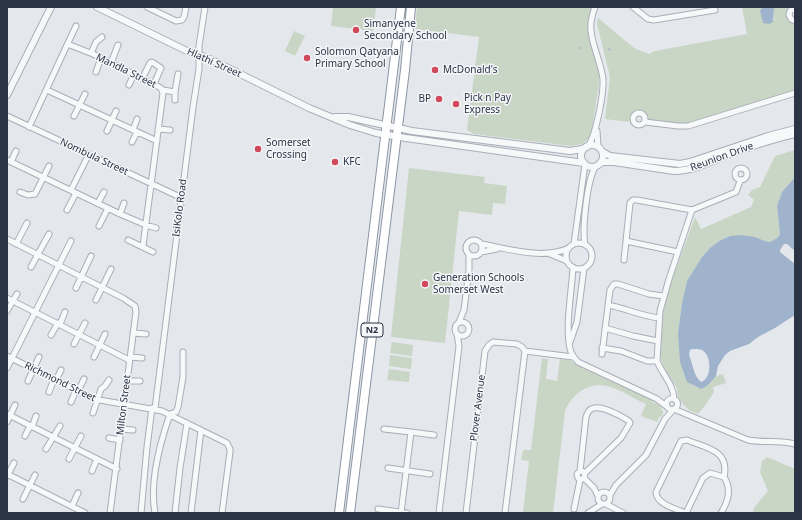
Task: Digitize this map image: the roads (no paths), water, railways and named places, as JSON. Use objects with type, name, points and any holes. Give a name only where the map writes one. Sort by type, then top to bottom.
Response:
[{"type":"highway","name":"N2","points":[[339,513],[401,7]]},
{"type":"highway","name":"N2","points":[[350,513],[411,7]]},
{"type":"street","points":[[7,95],[51,7]]},
{"type":"street","name":"Hlathi Street","points":[[97,7],[180,48],[208,58],[310,108],[350,125],[397,132]]},
{"type":"street","points":[[147,7],[176,21],[182,20],[186,7]]},
{"type":"street","name":"IsiKolo Road","points":[[140,513],[146,447],[154,409],[193,102],[199,69],[199,55],[205,7]]},
{"type":"street","points":[[574,244],[584,163],[582,155],[583,150],[588,146],[594,135],[603,79],[591,31],[591,23],[595,7]]},
{"type":"street","points":[[633,7],[648,19],[654,20],[715,10]]},
{"type":"street","points":[[795,8],[790,11],[789,15],[791,19],[795,21]]},
{"type":"street","points":[[29,127],[76,26]]},
{"type":"street","points":[[90,53],[96,42],[102,37]]},
{"type":"street","name":"Mandla Street","points":[[68,46],[70,45],[101,58],[154,84],[163,90],[143,246]]},
{"type":"street","points":[[111,63],[118,45]]},
{"type":"street","points":[[96,72],[101,58]]},
{"type":"street","points":[[142,78],[152,62],[161,68],[154,84]]},
{"type":"street","points":[[128,85],[134,74]]},
{"type":"street","points":[[175,100],[178,74]]},
{"type":"street","points":[[47,90],[157,140]]},
{"type":"street","points":[[163,90],[175,92]]},
{"type":"street","points":[[645,122],[688,126],[795,93]]},
{"type":"street","points":[[74,116],[85,94]]},
{"type":"street","points":[[107,130],[116,111]]},
{"type":"street","name":"Nombula Street","points":[[7,116],[182,198]]},
{"type":"street","points":[[585,245],[584,233],[590,180],[603,159],[597,135],[598,116]]},
{"type":"street","points":[[132,142],[137,119]]},
{"type":"street","points":[[158,129],[170,130]]},
{"type":"street","name":"Reunion Drive","points":[[600,150],[610,156],[680,164],[795,129]]},
{"type":"street","points":[[397,132],[570,151],[582,149],[588,146],[600,150]]},
{"type":"street","points":[[397,132],[584,163],[590,166],[598,165]]},
{"type":"street","name":"Reunion Drive","points":[[598,165],[604,162],[614,162],[674,171],[687,170],[769,140],[795,134]]},
{"type":"street","points":[[16,150],[8,160],[120,214],[156,228]]},
{"type":"street","points":[[67,210],[89,154]]},
{"type":"street","points":[[20,192],[28,196],[37,193],[49,166]]},
{"type":"street","points":[[624,260],[630,203],[633,200],[652,202],[692,210],[736,192],[740,181]]},
{"type":"street","points":[[98,203],[104,192]]},
{"type":"street","points":[[120,214],[124,202]]},
{"type":"street","points":[[99,226],[108,208]]},
{"type":"street","points":[[590,511],[600,495],[616,485],[646,455],[671,405],[672,389],[657,361],[659,318],[663,296],[692,210]]},
{"type":"street","points":[[16,244],[27,223]]},
{"type":"street","points":[[32,267],[49,234]]},
{"type":"street","points":[[7,239],[103,287]]},
{"type":"street","points":[[128,240],[153,252]]},
{"type":"street","points":[[439,513],[459,346],[455,327],[464,310],[469,270],[469,254],[466,247],[468,242],[476,240],[482,244],[498,248],[549,254],[567,261],[574,267],[580,269],[588,265],[591,258],[590,250],[585,245],[580,243],[549,254]]},
{"type":"street","points":[[626,241],[678,252]]},
{"type":"street","points":[[7,368],[9,357],[35,312],[71,242]]},
{"type":"street","points":[[469,270],[479,254],[482,244]]},
{"type":"street","points":[[469,254],[479,254],[498,248]]},
{"type":"street","points":[[567,261],[566,255],[569,248]]},
{"type":"street","points":[[76,288],[91,256]]},
{"type":"street","points":[[574,267],[568,331],[571,351],[578,362],[671,405],[687,414],[748,440],[759,442],[786,442],[795,444]]},
{"type":"street","points":[[570,343],[577,322],[584,268]]},
{"type":"street","points":[[96,300],[111,269]]},
{"type":"street","points":[[657,361],[646,361],[621,351],[602,351],[610,290],[614,284],[649,294],[663,296]]},
{"type":"street","name":"Milton Street","points":[[103,287],[127,300],[134,305],[136,309],[110,513]]},
{"type":"street","points":[[7,311],[17,294]]},
{"type":"street","points":[[7,298],[130,358],[142,358]]},
{"type":"street","points":[[608,306],[620,307],[648,317],[659,318]]},
{"type":"street","points":[[459,346],[469,330],[464,310]]},
{"type":"street","points":[[51,335],[65,312]]},
{"type":"street","points":[[459,322],[466,322]]},
{"type":"street","points":[[74,344],[85,323]]},
{"type":"street","points":[[605,328],[658,341]]},
{"type":"street","points":[[133,333],[146,334]]},
{"type":"street","points":[[94,357],[105,334]]},
{"type":"street","points":[[457,334],[461,336],[465,335]]},
{"type":"street","name":"Plover Avenue","points":[[466,513],[485,351],[489,345],[493,342],[517,344],[525,351],[574,357]]},
{"type":"street","points":[[505,513],[525,351]]},
{"type":"street","points":[[155,513],[153,488],[155,474],[163,434],[170,414],[176,412],[178,407],[184,377],[183,352]]},
{"type":"street","name":"Richmond Street","points":[[9,357],[97,400],[154,409],[170,414],[227,443],[230,449],[222,513]]},
{"type":"street","points":[[28,381],[39,357]]},
{"type":"street","points":[[49,392],[61,370]]},
{"type":"street","points":[[71,402],[84,379]]},
{"type":"street","points":[[94,413],[102,388],[106,386],[109,380]]},
{"type":"street","points":[[127,381],[140,381]]},
{"type":"street","points":[[7,422],[15,405]]},
{"type":"street","points":[[574,509],[583,476],[586,416],[588,411],[600,407],[628,420],[630,423],[624,435],[583,476]]},
{"type":"street","points":[[9,415],[116,469]]},
{"type":"street","points":[[25,436],[36,416]]},
{"type":"street","points":[[175,513],[187,423]]},
{"type":"street","points":[[46,449],[60,426]]},
{"type":"street","points":[[121,429],[134,430]]},
{"type":"street","points":[[384,429],[434,435]]},
{"type":"street","points":[[191,513],[201,430]]},
{"type":"street","points":[[401,513],[410,432]]},
{"type":"street","points":[[69,459],[81,436]]},
{"type":"street","points":[[109,438],[120,440]]},
{"type":"street","points":[[721,513],[728,498],[727,486],[724,477],[724,461],[719,454],[686,440],[681,441],[656,492],[656,496],[660,502],[686,513],[703,478],[710,473],[724,477]]},
{"type":"street","points":[[92,471],[97,459]]},
{"type":"street","points":[[14,463],[7,475],[85,513]]},
{"type":"street","points":[[388,468],[406,472],[430,474]]},
{"type":"street","points":[[23,499],[35,475]]},
{"type":"street","points":[[583,476],[600,495],[604,504],[623,513]]},
{"type":"street","points":[[590,511],[604,504],[610,497],[616,485]]},
{"type":"street","points":[[72,506],[78,494]]},
{"type":"street","points":[[600,495],[610,497]]},
{"type":"street","points":[[610,497],[616,509]]},
{"type":"street","points":[[378,509],[407,513]]},
{"type":"water","points":[[763,7],[773,7],[774,9],[773,22],[769,24],[763,23],[760,11]]},
{"type":"water","points":[[795,177],[795,251],[787,244],[784,244],[780,252],[795,264],[795,315],[749,344],[730,351],[725,355],[718,366],[716,376],[707,386],[701,389],[687,382],[680,362],[678,333],[687,281],[702,257],[711,247],[721,240],[730,236],[741,235],[755,237],[770,242],[777,238],[780,234],[777,206],[782,192]],"holes":[[[690,350],[702,350],[708,357],[709,372],[705,380],[701,382],[695,373],[689,355]]]},
{"type":"place","name":"Simanyene Secondary School","points":[[356,30]]},
{"type":"place","name":"Solomon Qatyana Primary School","points":[[307,58]]},
{"type":"place","name":"McDonald's","points":[[435,70]]},
{"type":"place","name":"BP","points":[[439,99]]},
{"type":"place","name":"Pick n Pay Express","points":[[456,104]]},
{"type":"place","name":"Somerset Crossing","points":[[258,149]]},
{"type":"place","name":"KFC","points":[[335,162]]},
{"type":"place","name":"Generation Schools Somerset West","points":[[425,284]]}]
